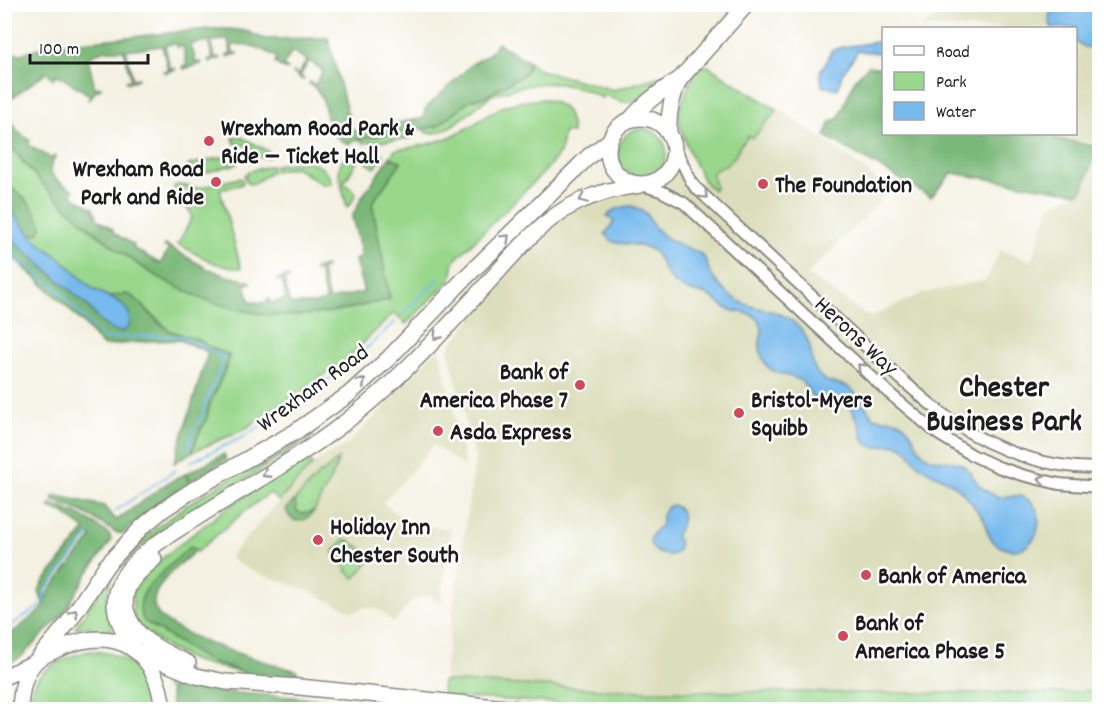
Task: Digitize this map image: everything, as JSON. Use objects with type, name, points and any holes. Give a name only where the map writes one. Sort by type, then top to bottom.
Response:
[{"type":"highway","points":[[631,119],[638,110],[680,79],[747,4]]},
{"type":"highway","points":[[672,139],[663,126],[654,120],[631,119],[614,131],[609,141],[608,156],[611,167],[623,180],[641,185],[656,182],[666,173],[672,165],[674,156],[669,112],[671,99],[680,79]]},
{"type":"highway","name":"Wrexham Road","points":[[37,661],[68,623],[106,566],[142,527],[193,490],[295,432],[348,395],[389,358],[464,279],[585,160],[609,141]]},
{"type":"highway","name":"Wrexham Road","points":[[163,708],[161,693],[151,667],[119,625],[115,610],[116,593],[122,578],[133,564],[181,527],[329,434],[375,398],[403,374],[529,238],[551,218],[573,204],[598,193],[641,185]]},
{"type":"highway","points":[[181,527],[169,546],[130,583],[126,603],[127,614],[139,634],[153,646],[190,664],[224,674],[299,687]]},
{"type":"highway","points":[[4,677],[67,646],[87,640],[108,640],[196,676],[226,682],[527,710]]},
{"type":"highway","points":[[20,706],[26,676],[37,661]]},
{"type":"street","name":"Herons Way","points":[[672,139],[695,187],[932,406],[956,424],[1007,451],[1066,466],[1100,468]]},
{"type":"street","name":"Herons Way","points":[[641,185],[661,191],[684,203],[889,393],[938,434],[972,455],[998,467],[1059,484],[1100,486]]},
{"type":"shaded area","name":"Chester Business Park","points":[[950,5],[1099,5],[1099,690],[1062,693],[644,691],[443,681],[475,459],[448,349],[551,218],[655,181],[666,173],[672,165],[674,156],[696,186],[778,109],[837,149],[866,171],[884,189],[886,195],[807,275],[870,317],[921,294],[986,280],[1000,250],[1031,261],[1051,205],[1084,190],[1098,146],[1049,135],[1077,135],[1077,27],[923,27]]},
{"type":"shaded area","points":[[439,347],[465,468],[434,445],[383,503],[408,522],[451,529],[440,603],[430,595],[413,600],[394,623],[380,610],[364,607],[353,612],[311,592],[251,571],[237,563],[230,556],[312,465],[348,444]]},
{"type":"green space","points":[[208,29],[246,31],[265,39],[328,38],[352,131],[424,118],[425,109],[472,64],[490,53],[498,43],[529,62],[526,73],[484,97],[470,100],[438,126],[355,140],[349,144],[340,140],[330,129],[320,94],[309,84],[310,82],[315,85],[323,70],[309,61],[300,76],[304,79],[302,80],[293,73],[298,75],[307,60],[292,51],[283,66],[288,69],[286,70],[276,64],[277,58],[249,45],[232,46],[233,53],[238,54],[227,57],[231,54],[228,40],[211,41],[215,58],[220,57],[220,59],[210,62],[208,60],[213,59],[208,41],[191,44],[196,63],[201,62],[201,64],[184,69],[182,67],[187,65],[183,46],[165,45],[170,69],[175,68],[175,70],[165,73],[163,71],[168,70],[162,46],[126,50],[133,79],[138,78],[128,83],[126,81],[131,79],[124,50],[106,50],[88,58],[95,88],[101,87],[89,100],[90,95],[56,74],[53,79],[47,72],[5,103],[5,63],[15,53],[21,54],[60,44]]},
{"type":"green space","points":[[529,62],[540,70],[614,90],[665,75],[640,97],[630,102],[619,101],[607,95],[602,98],[568,85],[545,83],[521,86],[491,96],[450,127],[433,133],[425,132],[424,129],[438,126],[470,100],[484,97],[526,73]]},
{"type":"green space","points":[[697,66],[708,66],[777,110],[753,138],[748,136],[731,161],[714,172],[712,175],[716,186],[713,190],[703,179],[696,165],[679,121],[682,102]]},
{"type":"green space","points":[[868,66],[882,68],[882,135],[1041,135],[1097,147],[1083,190],[1078,193],[952,173],[931,197],[825,136],[831,121],[838,119],[855,80]]},
{"type":"green space","points":[[544,99],[566,110],[572,133],[564,132],[560,153],[545,171],[454,261],[451,279],[406,324],[394,313],[348,358],[295,396],[243,430],[192,452],[228,363],[229,355],[199,340],[170,331],[135,298],[127,294],[109,297],[93,289],[30,234],[39,233],[23,197],[5,186],[4,137],[25,165],[92,231],[140,266],[175,286],[200,298],[249,312],[315,314],[349,309],[390,299],[372,203],[401,162],[390,157],[395,150],[443,140],[507,105]]},
{"type":"green space","points":[[5,108],[17,130],[30,140],[28,145],[52,159],[56,156],[50,170],[54,177],[74,190],[71,195],[93,208],[98,220],[113,229],[114,233],[134,245],[133,248],[160,264],[169,249],[164,246],[166,245],[206,268],[249,281],[251,283],[245,285],[250,302],[268,303],[269,298],[271,303],[286,299],[282,280],[277,281],[277,279],[287,276],[289,278],[284,279],[290,304],[314,304],[326,301],[319,271],[314,271],[325,266],[326,268],[321,270],[329,300],[364,292],[355,260],[362,256],[352,217],[362,197],[390,157],[401,162],[372,203],[390,299],[321,313],[268,315],[224,306],[175,286],[151,273],[107,242],[47,188],[6,139]]},
{"type":"green space","points":[[637,129],[647,129],[662,139],[666,153],[665,162],[656,173],[647,177],[637,177],[622,167],[618,158],[618,148],[628,133]]},
{"type":"green space","points":[[415,130],[412,138],[363,143],[357,139]]},
{"type":"green space","points":[[239,136],[268,151],[269,157],[259,157],[245,146],[235,144],[233,137]]},
{"type":"green space","points":[[380,151],[384,156],[375,168],[366,162],[364,154]]},
{"type":"green space","points":[[235,154],[237,164],[193,176],[188,174],[189,165]]},
{"type":"green space","points":[[356,154],[358,160],[346,180],[340,181],[341,163],[346,157]]},
{"type":"green space","points":[[308,161],[323,169],[329,175],[332,184],[324,185],[295,167],[275,171],[274,165]]},
{"type":"green space","points":[[271,166],[272,172],[253,184],[246,181],[244,175],[248,171]]},
{"type":"green space","points":[[242,179],[242,184],[220,190],[241,268],[232,268],[200,256],[178,244],[192,217],[190,211],[176,199],[174,186],[199,188]]},
{"type":"green space","points":[[344,183],[356,193],[347,207],[341,184]]},
{"type":"green space","points":[[6,185],[32,207],[42,226],[39,233],[30,234],[5,203],[4,186]]},
{"type":"green space","points":[[4,232],[86,304],[100,321],[121,303],[109,297],[127,294],[135,298],[170,331],[199,340],[229,355],[228,363],[192,452],[174,463],[208,352],[180,340],[104,346],[63,303],[5,250]]},
{"type":"green space","points":[[311,435],[314,436],[176,521],[135,551],[112,578],[108,592],[108,612],[113,632],[97,631],[90,627],[75,628],[113,570],[156,528],[191,502],[241,472],[264,464]]},
{"type":"green space","points":[[224,454],[226,460],[190,481],[186,475],[189,482],[153,507],[122,534],[83,512],[52,500],[54,495],[104,506],[117,520],[166,484]]},
{"type":"green space","points":[[308,459],[312,465],[279,501],[270,493],[197,552],[191,546],[140,610],[145,622],[207,660],[245,673],[207,665],[180,655],[161,644],[134,620],[132,592],[147,571],[228,507],[300,461],[302,463]]},
{"type":"green space","points":[[338,459],[335,470],[314,511],[301,514],[296,510],[295,500],[320,473]]},
{"type":"green space","points":[[295,500],[296,510],[301,514],[314,511],[303,520],[291,518],[286,509]]},
{"type":"green space","points":[[51,504],[89,521],[110,535],[111,541],[63,614],[21,657],[5,666],[5,637],[43,608],[48,592],[92,537],[89,535],[45,591],[43,604],[39,591],[42,584],[85,530],[63,513],[49,508]]},
{"type":"green space","points":[[345,539],[373,557],[355,578],[346,571],[347,569],[333,552]]},
{"type":"green space","points":[[191,546],[195,551],[169,574],[158,589],[154,604],[159,615],[173,626],[216,646],[297,671],[298,674],[284,676],[245,673],[207,660],[144,621],[140,605],[149,585]]},
{"type":"green space","points":[[89,651],[114,655],[136,667],[145,681],[149,709],[31,706],[32,689],[42,674],[65,659]]},
{"type":"green space","points":[[160,669],[208,688],[183,683],[170,691],[166,687]]},
{"type":"green space","points":[[443,681],[644,691],[1062,693],[1099,690],[1100,709],[663,710],[442,696]]},
{"type":"green space","points":[[183,683],[224,692],[343,701],[342,710],[171,708],[170,691]]},
{"type":"green space","points":[[343,701],[443,709],[342,710]]},
{"type":"water","points":[[1059,4],[1099,12],[1099,54],[1077,43],[1077,27],[1052,27],[1049,21],[1050,11]]},
{"type":"water","points":[[877,42],[882,44],[882,51],[858,51],[842,74],[838,89],[822,86],[820,71],[828,60],[831,50]]},
{"type":"water","points":[[4,203],[39,243],[61,259],[93,289],[121,303],[129,313],[129,327],[121,332],[111,330],[86,304],[9,237],[5,232]]},
{"type":"water","points":[[631,206],[643,211],[665,237],[701,254],[714,279],[731,296],[746,304],[776,312],[792,321],[807,339],[818,374],[829,382],[850,388],[873,417],[894,420],[905,425],[925,455],[933,459],[961,464],[981,487],[999,498],[1018,496],[1030,501],[1037,511],[1039,523],[1028,545],[1016,550],[997,545],[989,536],[985,520],[958,488],[922,467],[903,447],[894,445],[876,447],[867,444],[856,417],[846,403],[818,401],[801,381],[770,368],[762,356],[760,345],[762,329],[754,316],[728,309],[709,296],[678,285],[671,280],[659,257],[652,250],[639,245],[612,241],[605,234],[614,222],[607,216],[618,208]]},
{"type":"water","points":[[673,505],[681,511],[682,515],[676,536],[679,545],[677,551],[666,555],[653,549],[650,543],[653,534],[662,525],[664,510]]},
{"type":"waterway","points":[[4,243],[22,262],[54,286],[104,339],[182,336],[224,357],[202,417],[192,433],[189,449]]},
{"type":"waterway","points":[[403,313],[439,279]]},
{"type":"waterway","points":[[190,462],[241,438],[294,405],[348,365],[395,322]]},
{"type":"waterway","points":[[115,511],[176,470]]},
{"type":"waterway","points":[[4,630],[43,604],[45,591],[90,534]]},
{"type":"place","name":"Wrexham Road Park & Ride — Ticket Hall","points":[[209,141]]},
{"type":"place","name":"Wrexham Road Park and Ride","points":[[216,182]]},
{"type":"place","name":"The Foundation","points":[[763,184]]},
{"type":"place","name":"Bank of America Phase 7","points":[[580,385]]},
{"type":"place","name":"Bristol-Myers Squibb","points":[[739,413]]},
{"type":"place","name":"Asda Express","points":[[438,431]]},
{"type":"place","name":"Holiday Inn Chester South","points":[[318,540]]},
{"type":"place","name":"Bank of America","points":[[866,575]]},
{"type":"place","name":"Bank of America Phase 5","points":[[843,636]]},
{"type":"district","name":"Chester Business Park","points":[[1004,403]]}]
